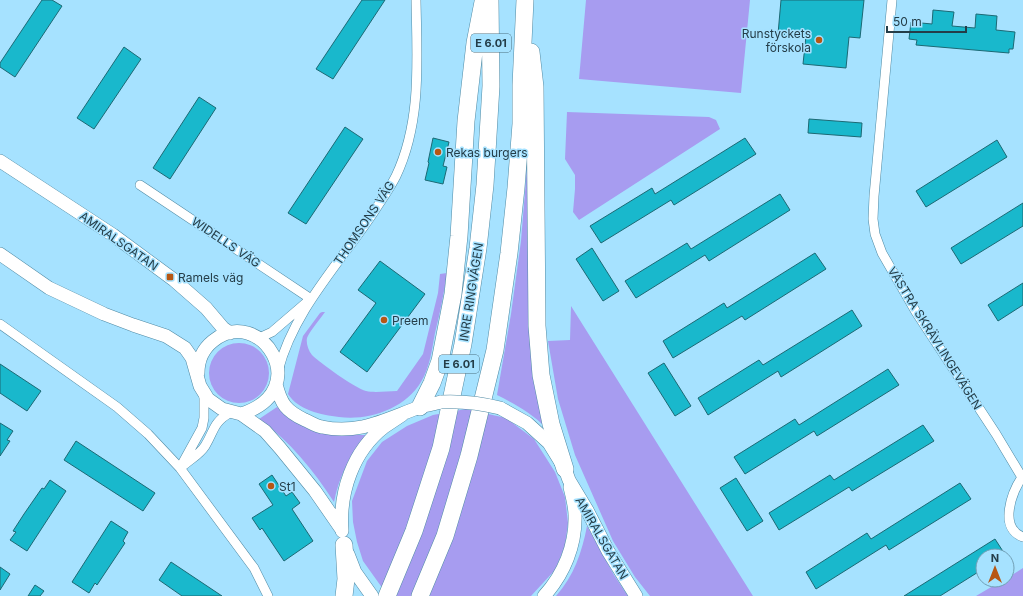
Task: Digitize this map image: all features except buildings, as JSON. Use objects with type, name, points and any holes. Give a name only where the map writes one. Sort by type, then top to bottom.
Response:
[{"type":"highway","points":[[420,407],[432,383],[440,361],[452,294],[459,236],[466,121],[476,43],[484,0]]},
{"type":"highway","name":"INRE RINGVÄGEN","points":[[387,596],[414,531],[442,440],[463,344],[478,248],[485,185],[491,86],[490,0]]},
{"type":"highway","name":"E 6.01","points":[[420,596],[445,536],[469,456],[495,350],[516,188],[528,123],[526,4]]},
{"type":"highway","points":[[528,123],[537,326],[541,375],[551,424],[567,474]]},
{"type":"highway","points":[[343,537],[346,579],[344,596]]},
{"type":"main road","name":"AMIRALSGATAN","points":[[0,161],[113,235],[174,280],[206,308],[223,328],[230,333]]},
{"type":"main road","name":"AMIRALSGATAN","points":[[0,254],[49,288],[104,314],[166,336],[175,340],[185,348],[192,358],[204,394],[216,406],[236,413],[265,431],[315,491],[343,537],[354,572],[371,596]]},
{"type":"main road","name":"AMIRALSGATAN","points":[[198,379],[199,364],[203,351],[215,339],[230,333]]},
{"type":"main road","points":[[230,333],[246,333],[259,338]]},
{"type":"main road","name":"AMIRALSGATAN","points":[[259,338],[271,349],[276,361],[279,397],[284,405],[290,412],[320,427],[342,430],[367,427],[420,407],[440,402],[461,401],[481,403],[500,408],[527,423],[549,443],[587,510],[608,551],[636,596]]},
{"type":"main road","points":[[236,413],[252,411],[260,406],[269,398],[277,378]]},
{"type":"main road","name":"AMIRALSGATAN","points":[[343,537],[342,507],[344,492],[354,463],[367,444],[383,428],[402,415]]},
{"type":"main road","name":"AMIRALSGATAN","points":[[544,596],[554,585],[566,563],[573,539],[575,514],[567,474]]},
{"type":"street","name":"THOMSONS VÄG","points":[[277,378],[288,344],[311,299],[362,229],[396,176],[409,140],[414,117],[417,50],[416,0]]},
{"type":"street","name":"VÄSTRA SKRÄVLINGEVÄGEN","points":[[892,0],[874,196],[873,219],[875,234],[882,253],[906,297],[996,434],[1022,478],[1016,486],[1011,499],[1009,519],[1010,524],[1018,536],[1023,537]]},
{"type":"street","name":"WIDELLS VÄG","points":[[140,185],[311,299]]},
{"type":"street","name":"THOMSONS VÄG","points":[[259,338],[272,332],[311,299]]},
{"type":"street","points":[[0,324],[122,411],[148,434],[180,468],[254,568],[268,596]]},
{"type":"street","points":[[180,468],[202,428],[204,418],[204,394]]},
{"type":"street","points":[[180,468],[204,447],[219,420],[236,413]]},
{"type":"shaded area","points":[[586,0],[750,0],[741,93],[579,79]]},
{"type":"shaded area","points":[[533,93],[546,428],[529,413],[497,395],[511,314],[521,241]]},
{"type":"shaded area","points":[[567,112],[709,117],[716,120],[720,129],[579,220],[573,212],[575,175],[565,159]]},
{"type":"shaded area","points":[[447,273],[429,364],[421,382],[406,399],[385,411],[373,415],[350,418],[310,411],[292,400],[288,394],[303,336],[322,312],[325,312],[307,338],[309,351],[312,355],[322,364],[361,389],[373,392],[397,391],[423,354],[438,293],[440,274]]},
{"type":"shaded area","points":[[571,306],[753,596],[650,596],[635,577],[613,541],[575,455],[558,399],[548,341],[570,340]]},
{"type":"shaded area","points":[[233,343],[245,343],[256,348],[264,356],[269,367],[267,385],[256,398],[245,403],[233,403],[222,398],[214,390],[209,379],[209,367],[214,356],[222,348]]},
{"type":"shaded area","points":[[277,407],[293,420],[341,435],[365,435],[345,468],[334,502],[301,457],[281,437],[259,419]]},
{"type":"shaded area","points":[[466,409],[506,418],[534,439],[555,472],[565,497],[568,523],[565,546],[555,570],[531,596],[388,596],[363,561],[353,522],[352,501],[367,461],[382,442],[407,426],[433,415]]},
{"type":"shaded area","points":[[587,526],[614,575],[628,596],[556,596],[568,580],[576,563],[583,545]]},
{"type":"shaded area","points":[[1023,568],[1023,596],[976,596],[990,588],[1015,588],[1015,573]]},
{"type":"place","name":"Runstyckets förskola","points":[[819,40]]},
{"type":"place","name":"Rekas burgers","points":[[438,152]]},
{"type":"place","name":"Ramels väg","points":[[170,277]]},
{"type":"place","name":"Preem","points":[[384,320]]},
{"type":"place","name":"St1","points":[[271,486]]}]
